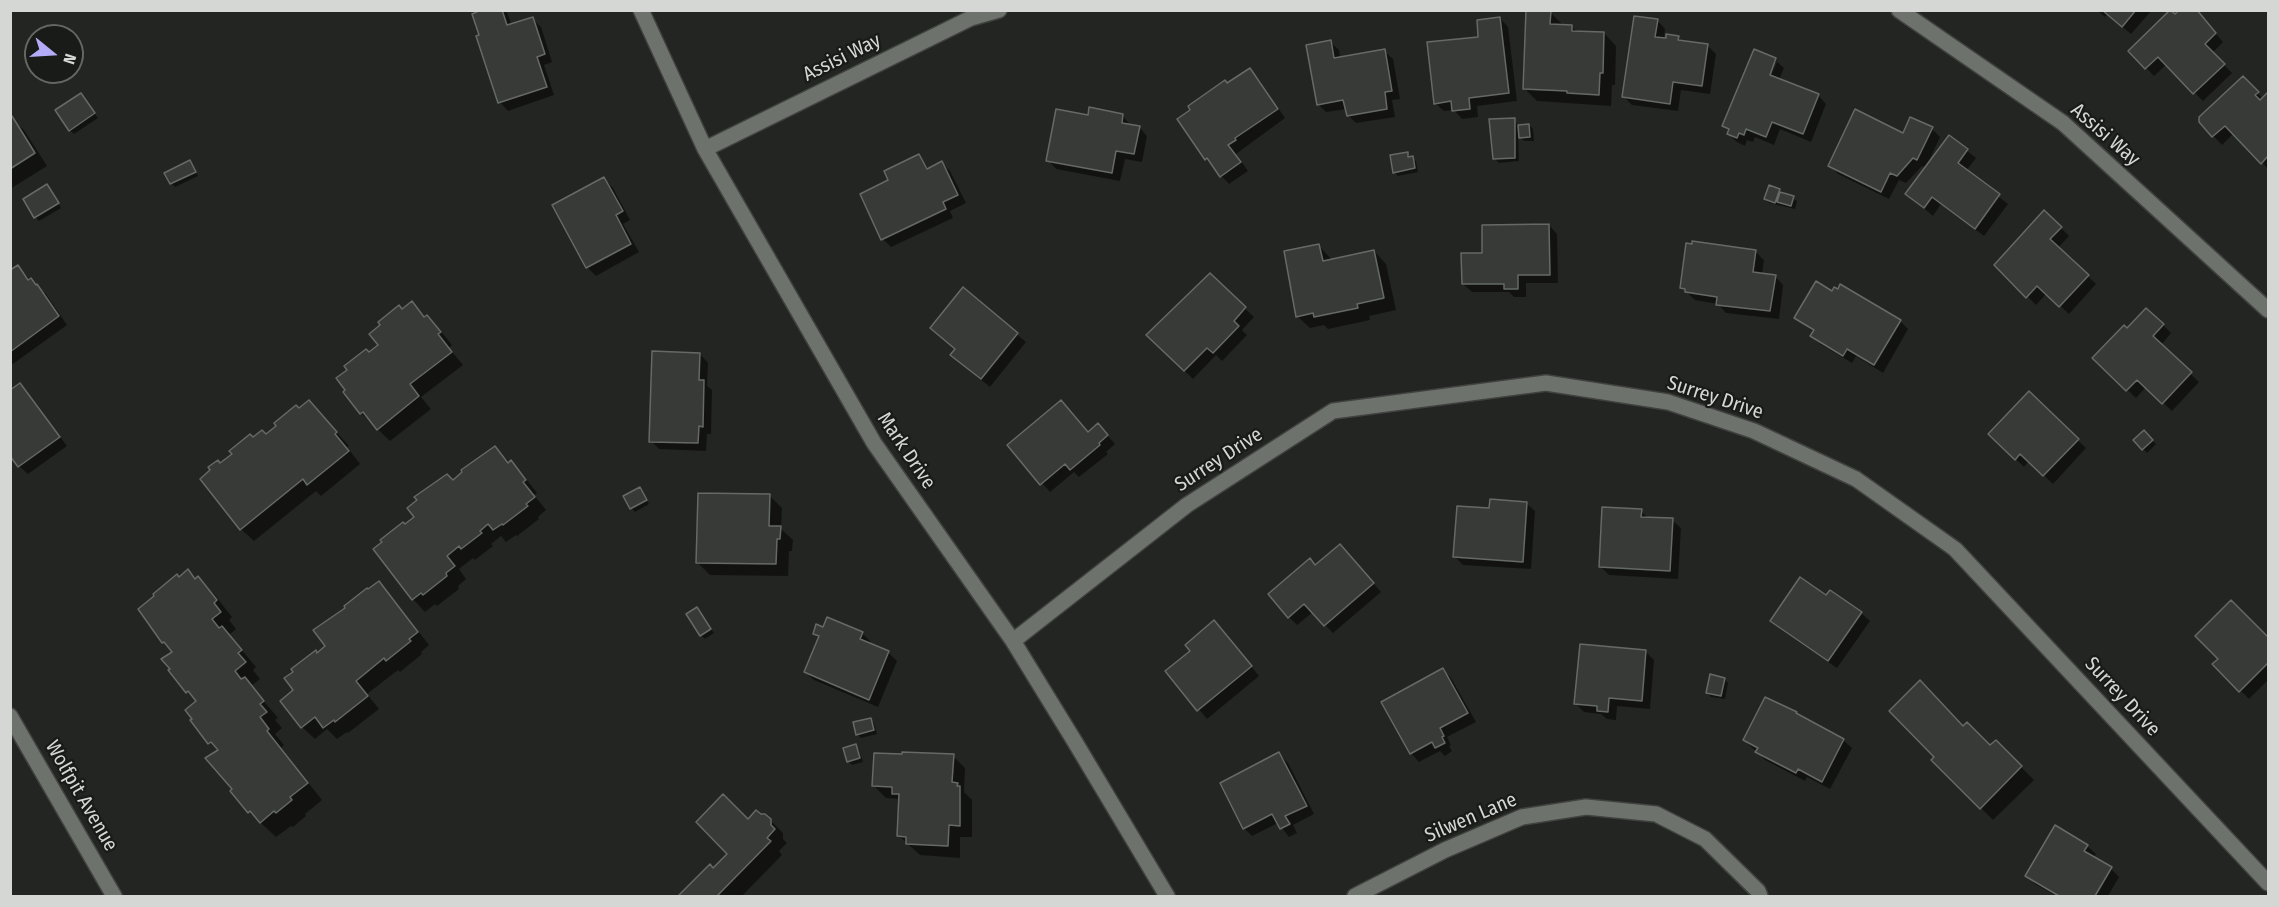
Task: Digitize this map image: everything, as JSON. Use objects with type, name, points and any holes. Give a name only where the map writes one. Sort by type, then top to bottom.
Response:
[{"type":"street","name":"Mark Drive","points":[[641,10],[705,149],[873,443],[1013,641],[1082,752],[1167,897]]},
{"type":"street","name":"Assisi Way","points":[[705,149],[971,18],[999,10]]},
{"type":"street","name":"Assisi Way","points":[[1899,10],[2063,123],[2268,310]]},
{"type":"street","name":"Surrey Drive","points":[[1013,641],[1187,505],[1333,411],[1546,383],[1668,402],[1754,431],[1856,479],[1955,549],[2268,883]]},
{"type":"street","name":"Wolfpit Avenue","points":[[10,716],[114,897]]},
{"type":"street","name":"Silwen Lane","points":[[1354,897],[1445,850],[1522,817],[1586,807],[1656,814],[1705,839],[1758,891],[1760,897]]},
{"type":"building","points":[[481,10],[502,10],[507,25],[533,17],[545,54],[537,57],[547,87],[498,103],[476,36],[479,35],[472,14]]},
{"type":"building","points":[[1526,10],[1551,11],[1550,24],[1572,25],[1572,31],[1604,32],[1603,73],[1600,73],[1599,95],[1523,89]]},
{"type":"building","points":[[2102,10],[2136,10],[2122,27]]},
{"type":"building","points":[[2170,10],[2175,14],[2179,10],[2197,10],[2216,33],[2205,44],[2225,64],[2193,94],[2158,57],[2145,69],[2128,51]]},
{"type":"building","points":[[1634,16],[1658,19],[1655,37],[1666,38],[1666,34],[1679,36],[1678,40],[1708,44],[1702,86],[1673,82],[1670,104],[1622,97]]},
{"type":"building","points":[[1500,17],[1509,93],[1469,98],[1470,109],[1452,111],[1451,101],[1434,104],[1427,42],[1478,37],[1477,20]]},
{"type":"building","points":[[1331,40],[1334,58],[1385,49],[1392,91],[1385,92],[1387,109],[1347,116],[1343,100],[1317,105],[1306,45]]},
{"type":"building","points":[[1754,49],[1776,58],[1770,75],[1819,94],[1803,134],[1772,122],[1766,137],[1746,129],[1744,135],[1739,133],[1737,138],[1727,134],[1729,129],[1722,126]]},
{"type":"building","points":[[1250,68],[1278,109],[1228,145],[1241,162],[1220,177],[1207,158],[1205,160],[1177,119],[1190,110],[1188,106],[1225,80],[1227,83]]},
{"type":"building","points":[[2243,76],[2259,92],[2255,95],[2260,100],[2268,92],[2268,156],[2261,164],[2225,126],[2212,137],[2199,122],[2199,117]]},
{"type":"building","points":[[81,93],[95,113],[69,131],[55,110]]},
{"type":"building","points":[[1089,107],[1123,114],[1122,123],[1140,126],[1134,154],[1116,151],[1112,173],[1046,161],[1056,109],[1088,115]]},
{"type":"building","points":[[1855,109],[1903,133],[1910,117],[1933,127],[1917,160],[1913,158],[1897,176],[1890,173],[1881,192],[1828,166]]},
{"type":"building","points":[[12,116],[35,153],[10,169],[10,117]]},
{"type":"building","points":[[1515,118],[1515,158],[1493,159],[1489,119]]},
{"type":"building","points":[[1529,124],[1530,137],[1519,138],[1518,125]]},
{"type":"building","points":[[1949,135],[1968,149],[1958,163],[2000,194],[1975,229],[1932,197],[1924,208],[1905,194]]},
{"type":"building","points":[[1408,152],[1408,157],[1413,156],[1415,168],[1393,173],[1390,155]]},
{"type":"building","points":[[919,154],[927,169],[942,161],[958,195],[943,202],[946,209],[881,240],[860,194],[888,180],[884,171]]},
{"type":"building","points":[[190,160],[196,172],[170,184],[164,173]]},
{"type":"building","points":[[604,177],[623,211],[616,215],[631,244],[586,268],[552,205]]},
{"type":"building","points":[[47,184],[59,203],[34,218],[23,199]]},
{"type":"building","points":[[1769,185],[1780,189],[1775,203],[1764,199]]},
{"type":"building","points":[[1780,192],[1794,196],[1791,206],[1777,202]]},
{"type":"building","points":[[2044,210],[2062,227],[2050,239],[2089,275],[2059,307],[2037,286],[2026,298],[1994,265]]},
{"type":"building","points":[[1549,224],[1550,275],[1518,275],[1518,289],[1504,289],[1504,284],[1462,284],[1461,253],[1482,253],[1482,225]]},
{"type":"building","points":[[1692,241],[1756,250],[1753,272],[1776,275],[1770,311],[1716,305],[1717,297],[1685,292],[1685,289],[1680,288],[1686,243],[1692,244]]},
{"type":"building","points":[[1319,244],[1323,261],[1374,250],[1384,298],[1357,304],[1358,308],[1314,317],[1313,313],[1296,317],[1284,251]]},
{"type":"building","points":[[18,265],[28,280],[31,278],[37,284],[59,316],[10,352],[10,270]]},
{"type":"building","points":[[1210,273],[1246,307],[1234,321],[1239,326],[1213,353],[1207,348],[1184,371],[1146,335]]},
{"type":"building","points":[[1816,281],[1832,291],[1834,287],[1838,289],[1840,284],[1901,320],[1874,365],[1847,349],[1843,356],[1810,336],[1814,330],[1794,318]]},
{"type":"building","points":[[963,287],[1018,333],[981,379],[950,355],[955,349],[930,328]]},
{"type":"building","points":[[412,301],[424,317],[427,315],[441,332],[438,334],[452,352],[410,384],[419,396],[377,430],[363,412],[360,414],[343,392],[345,390],[336,378],[347,370],[344,366],[366,349],[369,352],[378,345],[369,334],[380,325],[378,322],[399,305],[402,309]]},
{"type":"building","points":[[2146,308],[2164,324],[2153,336],[2192,372],[2162,404],[2137,380],[2126,391],[2092,358],[2124,325],[2127,328]]},
{"type":"building","points":[[652,351],[700,353],[699,380],[704,380],[703,427],[699,426],[698,443],[649,442]]},
{"type":"building","points":[[20,383],[60,437],[18,467],[10,456],[10,390]]},
{"type":"building","points":[[2029,391],[2079,439],[2043,476],[2020,454],[2015,460],[1988,434]]},
{"type":"building","points":[[309,400],[337,432],[335,434],[349,451],[307,485],[303,479],[240,530],[200,479],[210,470],[208,467],[218,460],[220,463],[232,454],[229,451],[250,434],[253,437],[262,430],[266,434],[276,426],[274,423],[296,405],[299,408]]},
{"type":"building","points":[[1061,400],[1088,432],[1098,423],[1108,435],[1099,443],[1100,445],[1070,470],[1065,464],[1040,485],[1007,445]]},
{"type":"building","points":[[2144,430],[2153,440],[2142,450],[2133,440]]},
{"type":"building","points":[[495,446],[508,463],[511,460],[526,480],[523,482],[535,497],[526,504],[528,506],[503,525],[493,530],[488,524],[480,531],[482,533],[461,549],[459,546],[447,556],[455,566],[446,573],[447,576],[423,595],[421,593],[412,600],[373,549],[382,542],[380,540],[403,522],[405,524],[414,517],[407,508],[417,500],[414,497],[447,474],[453,480],[462,472],[461,470]]},
{"type":"building","points":[[640,487],[647,500],[630,509],[623,496]]},
{"type":"building","points":[[698,493],[770,494],[769,526],[781,526],[780,539],[777,539],[776,564],[696,563]]},
{"type":"building","points":[[1490,499],[1527,502],[1523,562],[1453,557],[1457,506],[1489,508]]},
{"type":"building","points":[[1602,507],[1642,509],[1641,517],[1673,518],[1670,571],[1599,567]]},
{"type":"building","points":[[1340,544],[1374,583],[1324,626],[1304,604],[1288,618],[1268,594],[1310,558],[1315,565]]},
{"type":"building","points":[[188,569],[195,579],[198,576],[217,600],[214,603],[221,612],[212,619],[219,628],[222,626],[242,650],[238,653],[246,662],[235,671],[241,679],[245,677],[264,701],[260,704],[267,712],[260,717],[269,729],[267,731],[308,783],[290,797],[292,800],[260,823],[250,811],[248,813],[230,791],[232,789],[205,758],[218,750],[211,742],[208,744],[185,710],[196,701],[188,691],[186,693],[161,659],[172,652],[164,642],[162,643],[138,609],[177,574],[179,577]]},
{"type":"building","points":[[1800,577],[1826,595],[1830,590],[1862,612],[1828,661],[1770,621]]},
{"type":"building","points":[[379,581],[418,632],[409,639],[411,641],[386,661],[384,658],[356,681],[368,696],[335,722],[334,720],[323,728],[315,717],[301,728],[280,701],[293,690],[284,678],[293,672],[291,669],[325,646],[313,630]]},
{"type":"building","points":[[2231,600],[2268,637],[2268,663],[2239,692],[2212,664],[2218,659],[2195,636]]},
{"type":"building","points":[[697,607],[711,629],[700,636],[686,614]]},
{"type":"building","points":[[827,617],[863,632],[860,639],[889,651],[869,700],[804,672],[819,636],[813,634],[816,624],[823,627]]},
{"type":"building","points":[[1214,620],[1252,666],[1197,711],[1165,671],[1190,651],[1185,645]]},
{"type":"building","points":[[1580,644],[1646,650],[1642,701],[1609,698],[1608,712],[1597,711],[1597,706],[1574,704]]},
{"type":"building","points":[[1443,668],[1468,713],[1440,728],[1445,743],[1435,748],[1432,742],[1410,754],[1381,702]]},
{"type":"building","points":[[1710,674],[1725,678],[1721,696],[1706,693]]},
{"type":"building","points":[[1920,680],[1963,726],[1967,722],[1990,745],[1996,740],[2022,766],[1980,809],[1931,760],[1934,757],[1889,711]]},
{"type":"building","points":[[1765,697],[1844,739],[1822,782],[1798,769],[1796,773],[1755,752],[1758,748],[1743,740]]},
{"type":"building","points":[[871,718],[874,730],[856,735],[853,722]]},
{"type":"building","points":[[856,744],[860,758],[847,762],[843,748]]},
{"type":"building","points":[[902,752],[954,754],[952,782],[960,786],[960,826],[949,825],[948,846],[906,844],[906,837],[897,836],[899,794],[892,794],[892,787],[872,786],[874,753],[902,754]]},
{"type":"building","points":[[1279,752],[1307,806],[1285,816],[1290,824],[1280,829],[1272,814],[1243,829],[1220,783]]},
{"type":"building","points":[[723,794],[748,819],[756,810],[771,819],[771,825],[775,829],[767,838],[771,841],[717,896],[678,896],[710,864],[713,868],[727,854],[696,822]]},
{"type":"building","points":[[2055,825],[2088,845],[2084,851],[2112,867],[2095,896],[2059,896],[2025,876]]}]
